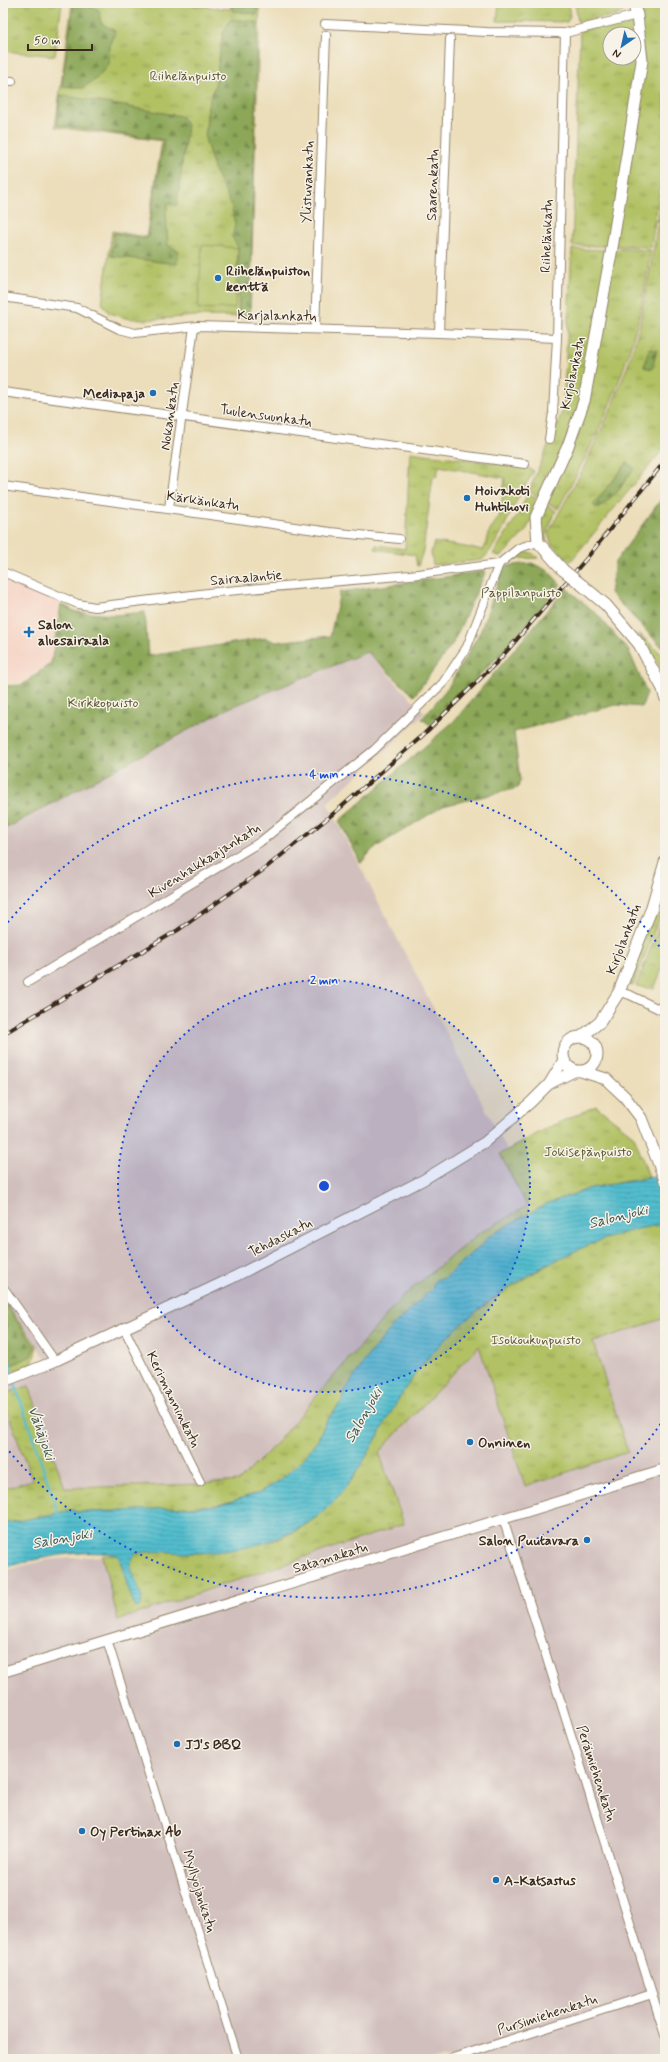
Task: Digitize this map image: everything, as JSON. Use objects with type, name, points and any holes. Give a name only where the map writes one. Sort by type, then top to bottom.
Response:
[{"type":"main road","name":"Kirjolankatu","points":[[538,542],[536,516],[568,446],[584,401],[612,248],[642,61],[637,15],[633,3]]},
{"type":"main road","points":[[538,542],[563,570],[582,585],[639,644],[663,689],[665,697]]},
{"type":"main road","name":"Kirjolankatu","points":[[581,1036],[600,1022],[619,992],[651,910],[665,862]]},
{"type":"main road","name":"Kirjolankatu","points":[[595,1051],[600,1022]]},
{"type":"main road","points":[[606,1079],[567,1066],[564,1058],[568,1043],[574,1038],[581,1036],[588,1039],[595,1051],[606,1079],[625,1097],[641,1118],[665,1180]]},
{"type":"main road","points":[[579,1071],[592,1066],[595,1051]]},
{"type":"street","points":[[325,24],[565,33],[637,15]]},
{"type":"street","name":"Riihelänkatu","points":[[549,439],[553,413],[556,338],[565,33]]},
{"type":"street","name":"Ylistuvankatu","points":[[315,329],[326,36]]},
{"type":"street","name":"Saarenkatu","points":[[439,333],[450,39]]},
{"type":"street","name":"Karjalankatu","points":[[3,297],[76,308],[112,326],[127,331],[146,333],[194,327],[315,329],[556,338]]},
{"type":"street","name":"Nokankatu","points":[[169,508],[194,327]]},
{"type":"street","name":"Tuulensuunkatu","points":[[3,392],[525,464]]},
{"type":"street","name":"Kärkänkatu","points":[[3,486],[169,508],[330,532],[399,539]]},
{"type":"street","points":[[498,564],[519,548],[538,542]]},
{"type":"street","name":"Sairaalantie","points":[[3,572],[78,604],[95,607],[216,592],[410,575],[498,564]]},
{"type":"street","name":"Kivenhakkaajankatu","points":[[28,982],[260,842],[374,750],[443,683],[467,647],[498,564]]},
{"type":"street","points":[[619,992],[630,995],[665,1012]]},
{"type":"street","name":"Tehdaskatu","points":[[4,1382],[55,1361],[230,1279],[423,1180],[485,1142],[532,1102],[549,1084],[564,1058]]},
{"type":"street","name":"Tehdaskatu","points":[[549,1084],[579,1071]]},
{"type":"street","points":[[3,1287],[55,1361]]},
{"type":"street","name":"Kerimanninkatu","points":[[124,1328],[200,1482]]},
{"type":"street","name":"Satamakatu","points":[[3,1672],[665,1469]]},
{"type":"street","name":"Perämiehenkatu","points":[[503,1518],[665,2035]]},
{"type":"street","name":"Myllyojankatu","points":[[107,1640],[238,2059]]},
{"type":"street","name":"Pursimiehenkatu","points":[[450,2059],[652,1994]]},
{"type":"shaded area","points":[[178,3],[229,3],[229,9]]},
{"type":"shaded area","name":"Salon aluesairaala","points":[[3,578],[59,602],[50,663],[23,681],[3,680]]},
{"type":"shaded area","points":[[367,652],[425,713],[327,803],[507,1150],[500,1154],[527,1206],[478,1234],[402,1297],[270,1450],[239,1481],[202,1484],[3,1489],[3,1377],[46,1359],[3,1300],[3,829],[229,708]]},
{"type":"shaded area","points":[[665,1318],[665,2059],[3,2059],[3,1571],[46,1560],[102,1556],[119,1620],[403,1524],[379,1452],[479,1345],[525,1486],[627,1452],[593,1342]]},
{"type":"green space","points":[[3,3],[62,3],[55,56],[3,51]]},
{"type":"green space","name":"Riihelänpuisto","points":[[72,3],[170,3],[230,9],[231,3],[260,3],[250,317],[196,316],[145,320],[126,318],[109,313],[102,303],[112,231],[146,237],[162,141],[55,127]]},
{"type":"green space","points":[[74,3],[82,3],[99,10],[101,23],[115,31],[110,44],[109,64],[95,80],[82,88],[62,86]]},
{"type":"green space","points":[[232,3],[258,3],[257,14],[232,11]]},
{"type":"green space","points":[[499,3],[568,3],[570,16],[567,22],[497,21]]},
{"type":"green space","points":[[575,3],[627,4],[623,12],[618,15],[578,22]]},
{"type":"green space","points":[[637,3],[665,3],[665,154],[651,247],[614,246],[643,61],[642,26],[639,26]]},
{"type":"green space","points":[[634,18],[635,26],[602,26],[602,66],[639,66],[611,246],[572,246],[580,31]]},
{"type":"green space","points":[[231,19],[257,22],[250,316],[239,316],[238,247],[232,237],[235,225],[231,204],[215,172],[205,138],[208,106],[215,85],[223,33]]},
{"type":"green space","points":[[60,95],[181,116],[187,125],[177,205],[168,203],[166,214],[168,246],[179,251],[177,264],[111,256],[114,233],[147,239],[164,140],[57,125]]},
{"type":"green space","points":[[665,174],[665,447],[570,562],[551,543],[548,533],[582,471],[609,413],[628,365],[639,328],[654,247]],"holes":[[[634,468],[619,490],[597,509]]]},
{"type":"green space","name":"Riihelänpuiston kenttä","points":[[202,245],[238,248],[235,308],[198,309]]},
{"type":"green space","points":[[572,249],[610,250],[583,400],[542,499],[529,491],[563,410]]},
{"type":"green space","points":[[613,249],[651,250],[641,309],[629,352],[603,421],[558,509],[543,500],[571,445]]},
{"type":"green space","points":[[649,348],[657,350],[652,369],[644,367]]},
{"type":"green space","points":[[410,452],[526,467],[534,471],[519,495],[497,541],[482,560],[433,565],[431,553],[434,542],[484,550],[488,534],[500,515],[505,478],[439,466],[437,476],[433,477],[423,551],[418,566],[415,555],[375,549],[376,545],[405,549]]},
{"type":"green space","points":[[627,463],[634,468],[619,490],[598,509],[593,505]]},
{"type":"green space","points":[[528,493],[541,501],[525,532],[501,557],[493,554],[519,513]]},
{"type":"green space","points":[[665,494],[665,650],[610,593],[615,562]]},
{"type":"green space","points":[[543,503],[556,511],[546,533],[546,542],[540,536]]},
{"type":"green space","points":[[516,553],[532,553],[538,558],[509,559]]},
{"type":"green space","name":"Pappilanpuisto","points":[[532,563],[548,571],[561,584],[507,648],[430,725],[422,719],[449,686],[481,630],[504,566]]},
{"type":"green space","name":"Kirkkopuisto","points":[[486,571],[453,643],[414,696],[367,652],[229,708],[3,830],[3,686],[22,685],[51,663],[61,604],[76,612],[115,615],[145,612],[148,656],[266,638],[276,642],[330,636],[340,592]]},
{"type":"green space","points":[[566,588],[597,614],[629,651],[647,693],[642,707],[616,705],[514,732],[520,780],[518,788],[443,806],[373,849],[361,863],[339,821],[454,721]]},
{"type":"green space","points":[[638,633],[665,657],[665,674]]},
{"type":"green space","points":[[665,864],[665,900],[662,911],[653,909]]},
{"type":"green space","points":[[651,912],[661,914],[633,986],[618,983]]},
{"type":"green space","points":[[665,912],[665,961],[654,989],[636,986]]},
{"type":"green space","name":"Jokisepänpuisto","points":[[596,1106],[634,1136],[649,1177],[591,1188],[546,1204],[488,1237],[483,1244],[444,1278],[435,1280],[432,1289],[394,1325],[370,1353],[344,1392],[342,1401],[325,1423],[318,1440],[299,1463],[279,1481],[258,1493],[219,1505],[122,1511],[77,1512],[73,1510],[3,1524],[3,1489],[32,1480],[3,1399],[3,1394],[29,1386],[65,1488],[202,1484],[239,1481],[270,1450],[402,1297],[478,1234],[527,1206],[500,1154],[553,1125]]},
{"type":"green space","name":"Isokoukunpuisto","points":[[665,1224],[665,1318],[593,1342],[628,1452],[525,1486],[479,1346],[379,1452],[404,1524],[118,1620],[102,1556],[239,1543],[269,1542],[279,1539],[304,1526],[325,1510],[342,1491],[370,1449],[395,1403],[413,1376],[436,1347],[456,1328],[527,1277],[564,1256],[603,1239],[644,1227]]},
{"type":"green space","points":[[3,1300],[37,1346],[32,1365],[3,1374]]},
{"type":"green space","points":[[3,1301],[35,1347],[31,1356],[12,1365],[3,1331]]},
{"type":"green space","points":[[3,1343],[9,1366],[3,1367]]},
{"type":"water","name":"Salonjoki","points":[[665,1175],[665,1224],[630,1231],[594,1243],[557,1260],[488,1302],[457,1328],[431,1355],[409,1383],[364,1461],[351,1480],[321,1513],[303,1526],[290,1533],[249,1547],[206,1553],[156,1551],[135,1554],[130,1565],[142,1597],[141,1606],[136,1608],[130,1595],[118,1555],[104,1553],[75,1553],[30,1561],[3,1568],[3,1524],[73,1510],[77,1512],[122,1511],[219,1505],[258,1493],[279,1481],[299,1463],[318,1440],[325,1423],[342,1401],[344,1392],[370,1353],[394,1325],[432,1289],[435,1280],[444,1278],[483,1244],[488,1237],[546,1204],[591,1188]]},
{"type":"waterway","name":"Vähäjoki","points":[[3,1338],[13,1376]]},
{"type":"waterway","name":"Vähäjoki","points":[[14,1381],[59,1515]]},
{"type":"railway","points":[[3,1034],[178,930],[263,870],[339,809],[421,737],[499,660],[586,559],[665,461]]},
{"type":"place","name":"Riihelänpuiston kenttä","points":[[218,278]]},
{"type":"place","name":"Mediapaja","points":[[153,393]]},
{"type":"place","name":"Hoivakoti Huhtihovi","points":[[467,498]]},
{"type":"place","name":"Salon aluesairaala","points":[[29,632]]},
{"type":"place","name":"Onninen","points":[[470,1442]]},
{"type":"place","name":"Salon Puutavara","points":[[587,1540]]},
{"type":"place","name":"JJ's BBQ","points":[[177,1744]]},
{"type":"place","name":"Oy Pertinax Ab","points":[[82,1831]]},
{"type":"place","name":"A-Katsastus","points":[[496,1880]]}]
